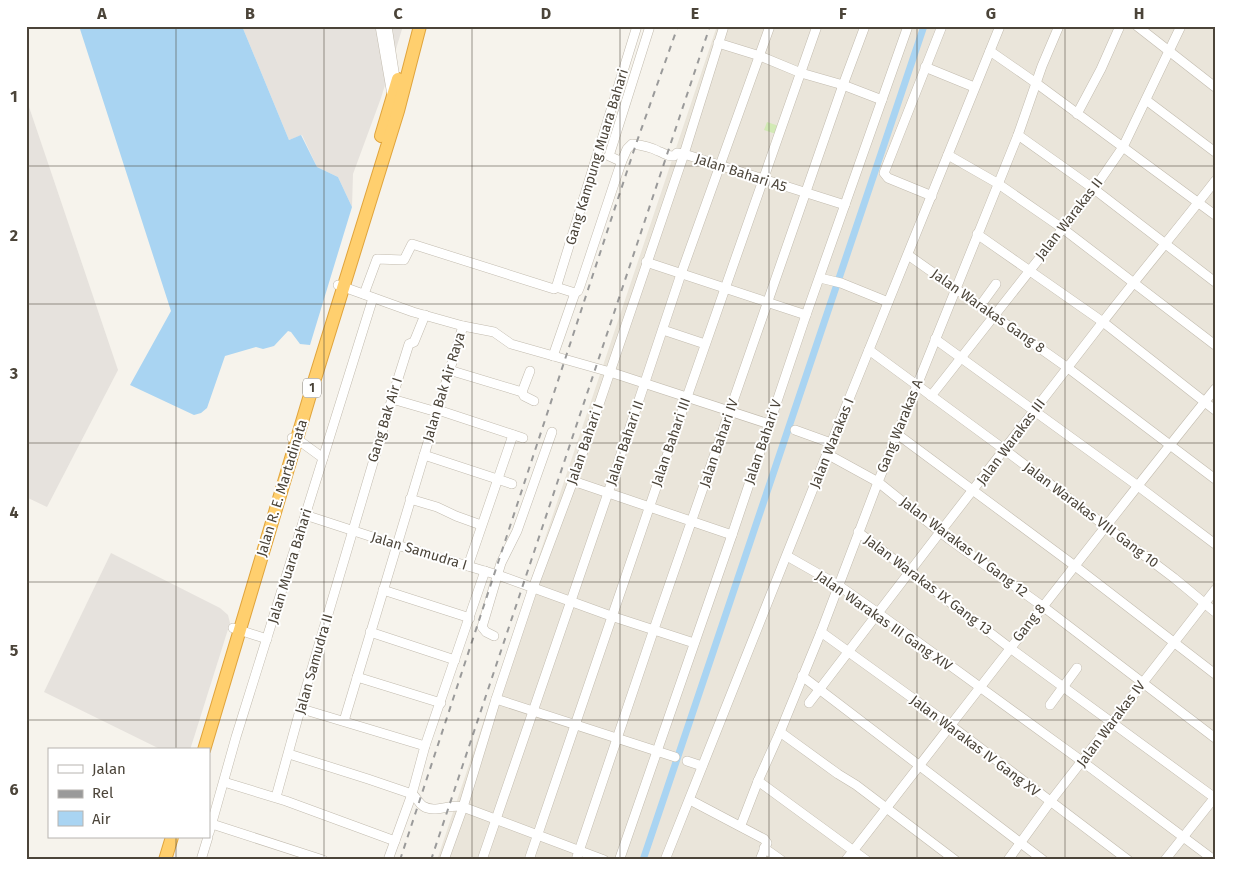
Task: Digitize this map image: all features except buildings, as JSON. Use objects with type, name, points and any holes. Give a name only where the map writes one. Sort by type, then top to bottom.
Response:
[{"type":"highway","name":"Jalan R. E. Martadinata","points":[[397,99],[412,26]]},
{"type":"highway","name":"Jalan R. E. Martadinata","points":[[200,748],[420,26]]},
{"type":"highway","name":"Jalan R. E. Martadinata","points":[[205,748],[236,629]]},
{"type":"highway","points":[[164,860],[172,838]]},
{"type":"highway","points":[[170,860],[177,838]]},
{"type":"street","points":[[380,26],[397,99]]},
{"type":"street","points":[[387,26],[397,99]]},
{"type":"street","name":"Gang Kampung Muara Bahari","points":[[556,287],[637,26]]},
{"type":"street","name":"Gang Kampung Muara Bahari","points":[[553,356],[575,292],[578,291],[580,286],[621,163],[609,156],[650,26]]},
{"type":"street","name":"Jalan Bahari I","points":[[444,860],[463,807],[496,699],[573,481],[684,154],[724,26]]},
{"type":"street","name":"Jalan Bahari II","points":[[482,860],[681,274],[770,26]]},
{"type":"street","name":"Jalan Bahari III","points":[[529,860],[686,397],[817,26]]},
{"type":"street","name":"Jalan Bahari IV","points":[[576,860],[654,629],[864,26]]},
{"type":"street","name":"Jalan Bahari V","points":[[620,858],[806,315],[824,278],[844,206],[908,26]]},
{"type":"street","points":[[933,193],[888,178],[884,173],[942,26]]},
{"type":"street","name":"Jalan Warakas I","points":[[665,860],[1000,26]]},
{"type":"street","name":"Gang Warakas A","points":[[741,826],[758,780],[780,732],[820,632],[997,183],[1018,135],[1059,26]]},
{"type":"street","points":[[1077,114],[1120,26]]},
{"type":"street","points":[[1137,26],[1215,87]]},
{"type":"street","name":"Jalan Warakas II","points":[[931,396],[1094,188],[1123,147],[1181,26]]},
{"type":"street","points":[[718,44],[760,56],[801,73],[843,85],[882,100]]},
{"type":"street","points":[[990,51],[1215,215]]},
{"type":"street","points":[[925,67],[974,87]]},
{"type":"street","points":[[1146,100],[1215,152]]},
{"type":"street","points":[[1018,135],[1094,188],[1215,282]]},
{"type":"street","name":"Jalan Bahari A5","points":[[621,163],[632,144],[659,151],[667,156],[674,156],[677,153],[684,154],[844,206]]},
{"type":"street","points":[[598,152],[609,156]]},
{"type":"street","points":[[948,155],[997,183],[1062,228],[1215,345]]},
{"type":"street","name":"Jalan Warakas III","points":[[809,704],[909,571],[1215,181]]},
{"type":"street","points":[[977,234],[1103,322],[1215,410]]},
{"type":"street","points":[[364,294],[376,260],[404,260],[410,245],[413,244],[522,280],[554,289],[556,287],[575,292]]},
{"type":"street","name":"Jalan Warakas Gang 8","points":[[908,255],[1068,368],[1170,445]]},
{"type":"street","points":[[646,262],[806,315]]},
{"type":"street","points":[[824,278],[888,302]]},
{"type":"street","points":[[980,306],[996,284]]},
{"type":"street","name":"Jalan Bak Air Raya","points":[[340,286],[463,326],[344,721]]},
{"type":"street","name":"Jalan Muara Bahari","points":[[210,831],[267,638],[373,298]]},
{"type":"street","name":"Gang Bak Air I","points":[[352,530],[409,344],[414,342],[426,315]]},
{"type":"street","points":[[463,326],[494,332],[508,342],[610,372],[769,424]]},
{"type":"street","points":[[663,330],[705,344]]},
{"type":"street","points":[[935,338],[1215,544]]},
{"type":"street","name":"Jalan Warakas VIII Gang 10","points":[[869,350],[1174,578],[1215,612]]},
{"type":"street","points":[[449,370],[522,392],[524,396],[534,400]]},
{"type":"street","points":[[522,392],[530,371]]},
{"type":"street","name":"Gang 8","points":[[846,860],[921,766],[1042,606],[1215,389]]},
{"type":"street","points":[[392,399],[522,438]]},
{"type":"street","points":[[795,430],[831,444]]},
{"type":"street","points":[[494,636],[486,632],[482,627],[501,563],[521,520],[552,432]]},
{"type":"street","points":[[897,434],[974,490],[1215,674]]},
{"type":"street","points":[[468,566],[480,524],[498,479],[512,435]]},
{"type":"street","points":[[294,438],[324,458]]},
{"type":"street","points":[[1170,445],[1215,479]]},
{"type":"street","name":"Jalan Warakas IV Gang 12","points":[[827,454],[878,482],[941,532],[1042,606],[1215,738]]},
{"type":"street","points":[[424,455],[512,484]]},
{"type":"street","points":[[573,481],[732,535]]},
{"type":"street","points":[[410,499],[437,506],[456,516],[480,524]]},
{"type":"street","name":"Jalan Samudra I","points":[[305,515],[498,575],[694,643]]},
{"type":"street","name":"Jalan Samudra II","points":[[276,797],[352,530]]},
{"type":"street","name":"Jalan Warakas IX Gang 13","points":[[858,532],[1010,648],[1215,798]]},
{"type":"street","name":"Jalan Warakas III Gang XIV","points":[[787,556],[838,585],[878,613],[1214,860]]},
{"type":"street","points":[[388,860],[412,794],[425,746],[485,571]]},
{"type":"street","points":[[383,590],[470,618]]},
{"type":"street","name":"Jalan Warakas IV","points":[[1008,860],[1050,802],[1215,590]]},
{"type":"street","points":[[236,629],[267,638]]},
{"type":"street","points":[[370,632],[455,660]]},
{"type":"street","name":"Jalan Warakas IV Gang XV","points":[[820,632],[951,726],[1128,860]]},
{"type":"street","points":[[1050,705],[1077,668]]},
{"type":"street","points":[[357,676],[441,703]]},
{"type":"street","points":[[802,676],[1043,860]]},
{"type":"street","points":[[496,699],[676,757]]},
{"type":"street","points":[[302,709],[425,746]]},
{"type":"street","points":[[780,732],[955,860]]},
{"type":"street","points":[[289,754],[368,778],[412,794],[416,796],[420,804],[428,808],[463,807],[604,860]]},
{"type":"street","points":[[687,761],[702,766]]},
{"type":"street","points":[[758,780],[866,860]]},
{"type":"street","points":[[224,782],[276,797],[396,841]]},
{"type":"street","points":[[1165,860],[1215,798]]},
{"type":"street","points":[[690,800],[764,839],[767,843],[760,860]]},
{"type":"street","points":[[212,824],[302,857],[323,860]]},
{"type":"street","points":[[201,860],[208,838]]},
{"type":"street","points":[[764,848],[781,860]]},
{"type":"shaded area","points":[[242,26],[403,26],[381,98],[353,174],[352,207],[338,177],[317,167],[302,135],[289,140]]},
{"type":"shaded area","points":[[717,26],[1215,26],[1215,860],[437,860]]},
{"type":"shaded area","points":[[26,98],[118,370],[47,507],[26,497]]},
{"type":"shaded area","points":[[111,553],[220,608],[228,615],[230,623],[191,748],[158,748],[44,692]]},
{"type":"green space","points":[[767,122],[779,126],[776,134],[764,130]]},
{"type":"water","points":[[79,26],[242,26],[289,140],[301,135],[317,167],[338,177],[352,207],[310,345],[300,344],[291,332],[288,331],[274,346],[263,349],[256,347],[225,356],[207,408],[201,413],[194,415],[130,385],[171,311]]},
{"type":"waterway","points":[[643,860],[924,26]]},
{"type":"railway","points":[[400,860],[636,144],[678,26]]},
{"type":"railway","points":[[431,860],[710,26]]}]
